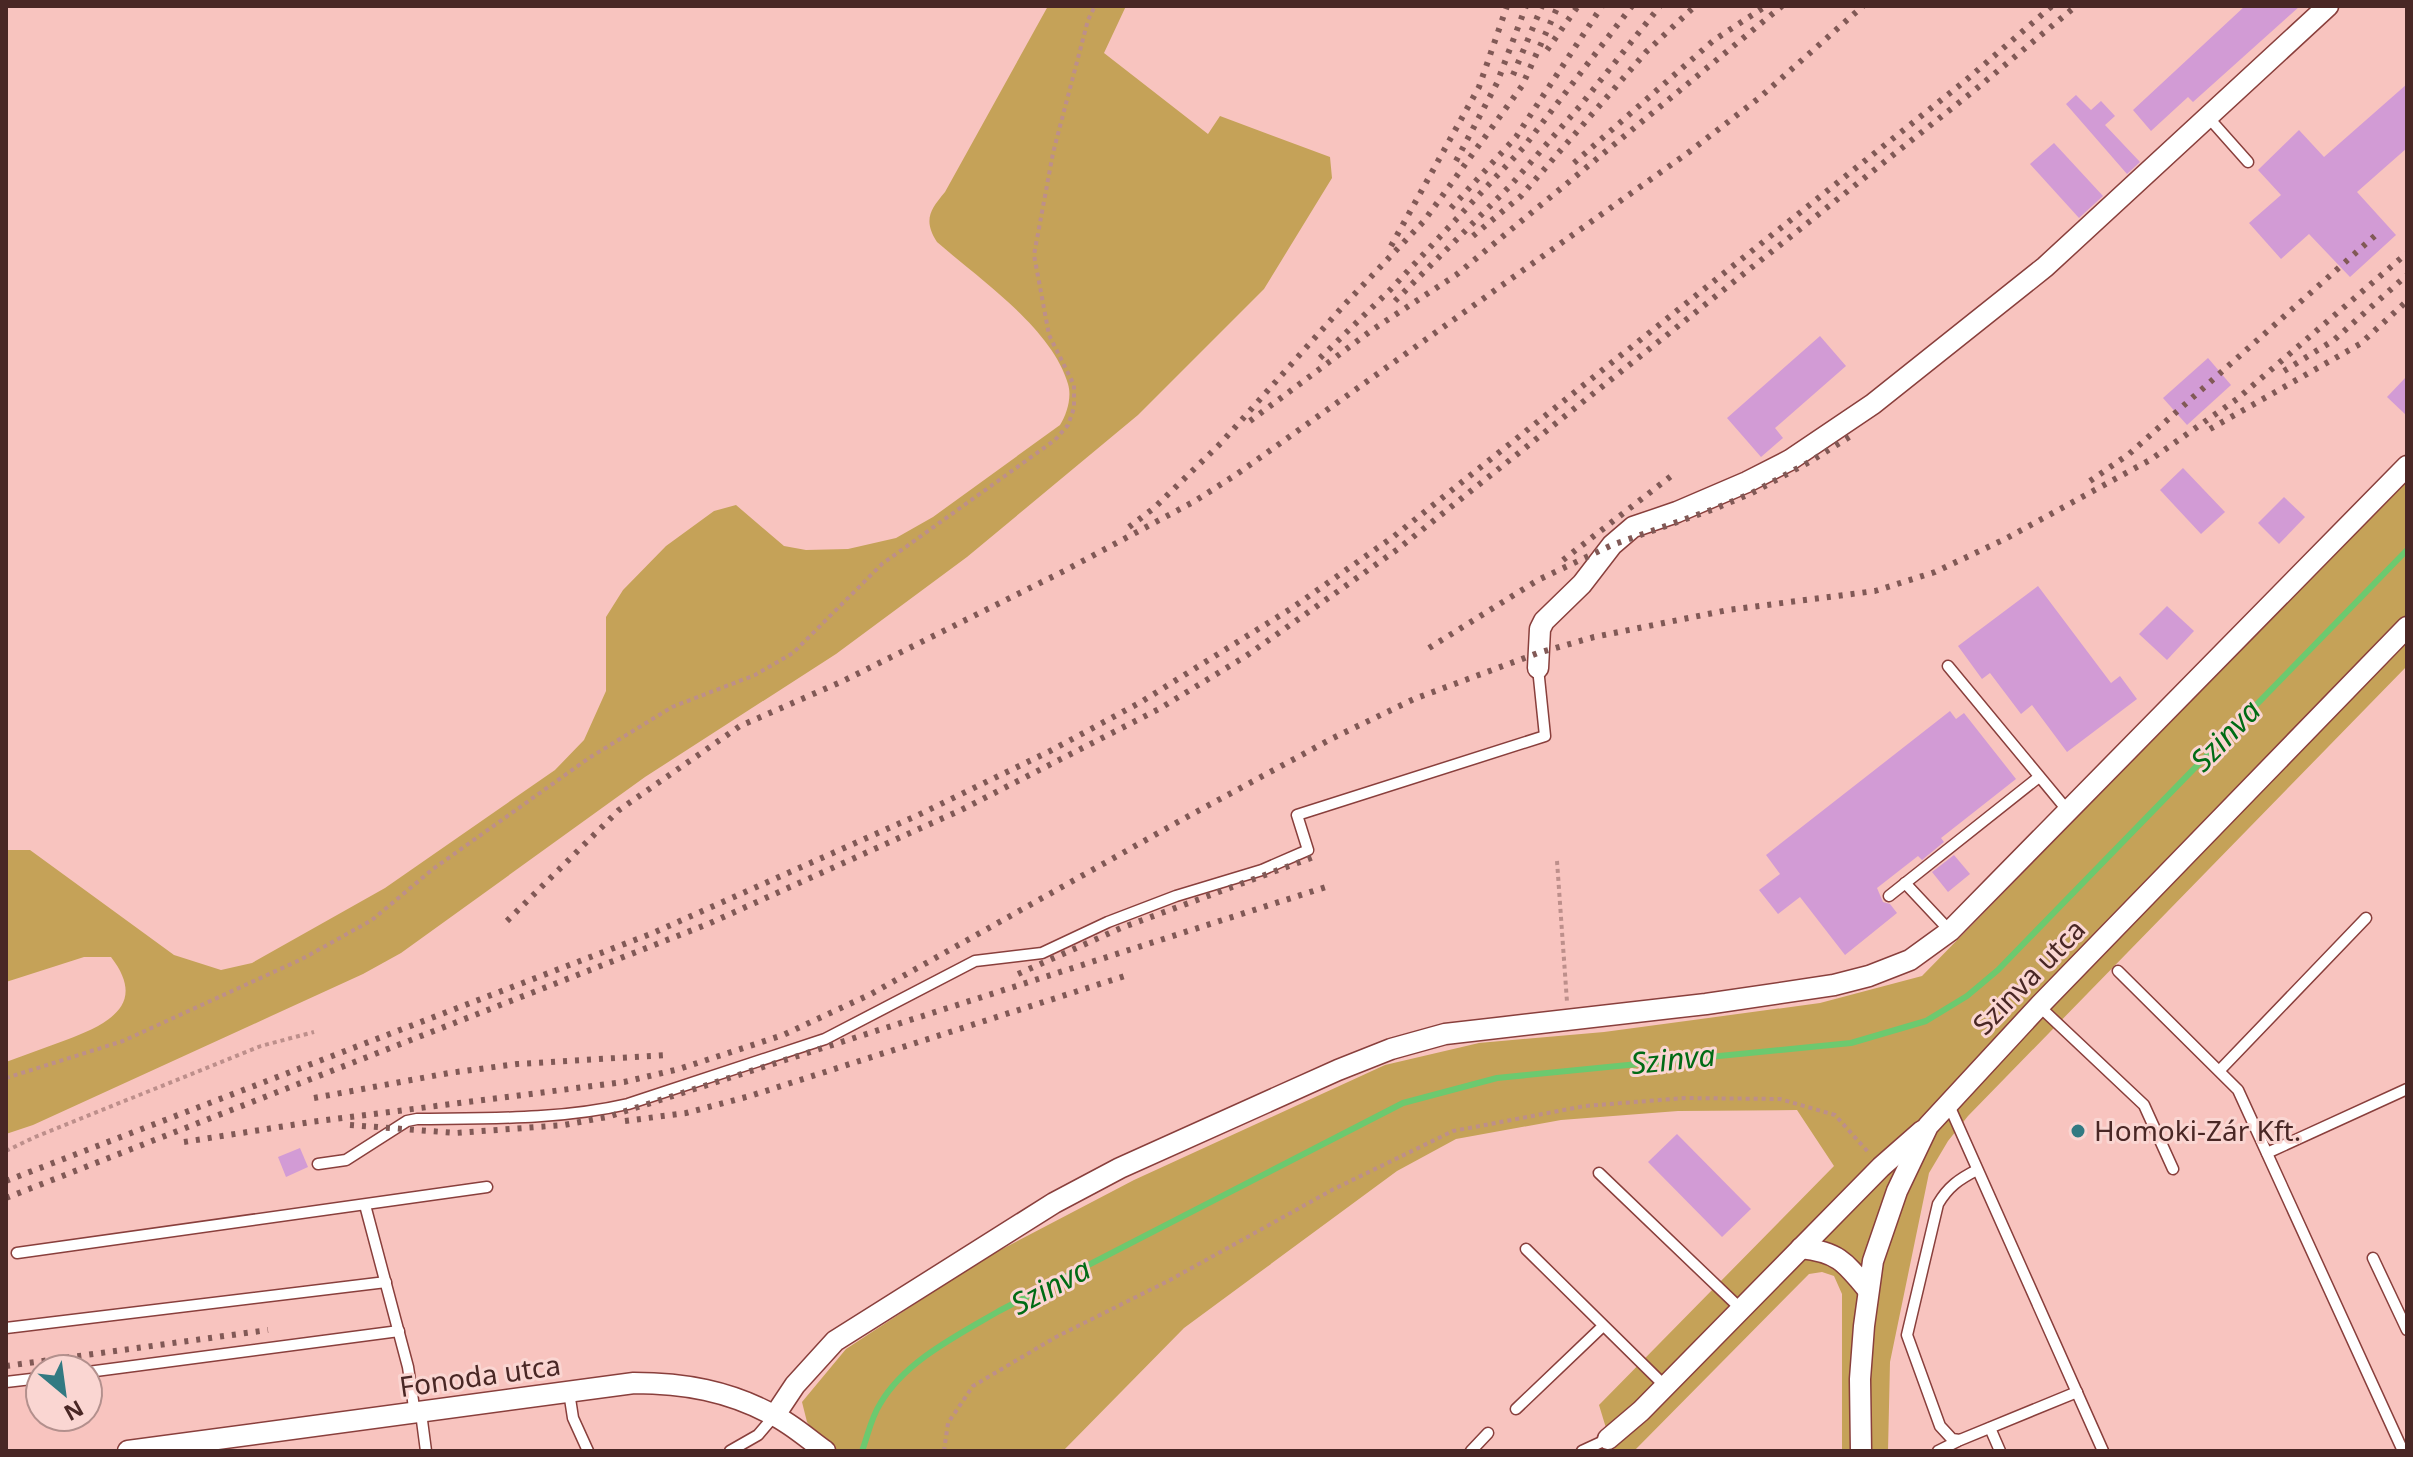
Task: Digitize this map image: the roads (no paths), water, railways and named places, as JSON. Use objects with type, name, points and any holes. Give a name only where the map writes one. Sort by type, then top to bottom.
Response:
[{"type":"street","points":[[1538,668],[1540,629],[1544,621],[1582,584],[1623,534],[1633,527],[1747,482],[1790,460],[1873,404],[2045,267],[2328,6]]},
{"type":"street","points":[[775,1415],[795,1385],[835,1341],[1054,1203],[1120,1168],[1338,1070],[1391,1049],[1445,1034],[1834,985],[1910,960],[1947,933],[2407,466]]},
{"type":"street","name":"Szinva utca","points":[[1861,1451],[1860,1379],[1873,1261],[1897,1191],[1928,1126],[2039,1006],[2407,627]]},
{"type":"street","points":[[1608,1439],[1622,1429],[1881,1167],[1928,1126]]},
{"type":"street","points":[[1801,1248],[1834,1254],[1846,1263],[1868,1290]]},
{"type":"street","name":"Fonoda utca","points":[[128,1451],[198,1446],[634,1383],[680,1384],[718,1391],[775,1415],[820,1448]]},
{"type":"lane","points":[[2208,117],[2248,162]]},
{"type":"lane","points":[[1948,666],[2068,811]]},
{"type":"lane","points":[[318,1164],[346,1160],[407,1121],[417,1119],[534,1117],[628,1104],[825,1039],[975,961],[1042,953],[1108,922],[1176,896],[1262,870],[1308,850],[1297,815],[1545,736],[1538,668]]},
{"type":"lane","points":[[1889,896],[2039,777]]},
{"type":"lane","points":[[1905,883],[1947,933]]},
{"type":"lane","points":[[2220,1070],[2366,918]]},
{"type":"lane","points":[[2118,971],[2238,1090],[2403,1451]]},
{"type":"lane","points":[[2039,1006],[2144,1105],[2173,1169]]},
{"type":"lane","points":[[2267,1153],[2407,1089]]},
{"type":"lane","points":[[1948,1103],[2103,1451]]},
{"type":"lane","points":[[1960,1440],[1952,1439],[1940,1426],[1907,1335],[1938,1204],[1945,1191],[1955,1182],[1977,1170]]},
{"type":"lane","points":[[1599,1173],[1741,1309]]},
{"type":"lane","points":[[17,1253],[487,1187]]},
{"type":"lane","points":[[365,1205],[408,1367],[426,1451]]},
{"type":"lane","points":[[1526,1249],[1665,1386]]},
{"type":"lane","points":[[2373,1258],[2407,1330]]},
{"type":"lane","points":[[6,1328],[386,1282]]},
{"type":"lane","points":[[1516,1409],[1603,1326]]},
{"type":"lane","points":[[104,1370],[399,1331]]},
{"type":"lane","points":[[569,1392],[573,1418],[588,1451]]},
{"type":"lane","points":[[1938,1451],[2077,1392]]},
{"type":"lane","points":[[730,1451],[758,1435],[775,1415]]},
{"type":"lane","points":[[1990,1428],[2000,1451]]},
{"type":"lane","points":[[1471,1451],[1488,1433]]},
{"type":"lane","points":[[1582,1451],[1608,1439]]},
{"type":"waterway","name":"Szinva","points":[[862,1451],[874,1415],[891,1389],[918,1362],[950,1340],[999,1311],[1403,1103],[1497,1078],[1851,1043],[1926,1021],[1967,996],[1998,970],[2407,550]]},
{"type":"railway","points":[[1391,246],[1479,87],[1507,6]]},
{"type":"railway","points":[[1456,161],[1497,83],[1526,6]]},
{"type":"railway","points":[[1513,75],[1542,6]]},
{"type":"railway","points":[[1129,527],[1154,508],[1221,443],[1424,221],[1522,86],[1558,6]]},
{"type":"railway","points":[[1547,50],[1578,6]]},
{"type":"railway","points":[[1451,208],[1516,137],[1602,6]]},
{"type":"railway","points":[[1320,358],[1389,291],[1523,148],[1632,6]]},
{"type":"railway","points":[[1395,301],[1510,186],[1580,106],[1660,6]]},
{"type":"railway","points":[[1473,236],[1521,196],[1646,52],[1695,6]]},
{"type":"railway","points":[[1574,163],[1714,40],[1766,6]]},
{"type":"railway","points":[[1250,421],[1372,330],[1456,275],[1782,6]]},
{"type":"railway","points":[[507,921],[619,810],[740,726],[843,681],[1064,571],[1195,501],[1237,474],[1689,152],[1759,98],[1863,6]]},
{"type":"railway","points":[[6,1181],[653,933],[916,816],[1050,751],[1141,702],[1292,608],[1393,537],[1965,81],[2052,6]]},
{"type":"railway","points":[[6,1198],[708,924],[961,810],[1159,709],[1246,656],[1398,549],[2076,6]]},
{"type":"railway","points":[[2090,481],[2129,454],[2378,233]]},
{"type":"railway","points":[[184,1142],[311,1122],[624,1082],[679,1069],[783,1035],[871,994],[1185,818],[1333,738],[1414,699],[1538,653],[1594,637],[1728,610],[1875,591],[1935,572],[2005,539],[2150,460],[2237,399],[2407,253]]},
{"type":"railway","points":[[2284,371],[2334,340],[2407,275]]},
{"type":"railway","points":[[2210,429],[2360,344],[2407,301]]},
{"type":"railway","points":[[1429,648],[1538,580],[1612,545],[1752,493],[1854,434]]},
{"type":"railway","points":[[1563,560],[1675,473]]},
{"type":"railway","points":[[1018,974],[1121,928],[1319,855]]},
{"type":"railway","points":[[350,1125],[456,1133],[564,1125],[607,1117],[1329,886]]},
{"type":"railway","points":[[625,1121],[686,1113],[750,1096],[1131,974]]},
{"type":"railway","points":[[314,1098],[517,1064],[667,1055]]},
{"type":"railway","points":[[6,1366],[268,1330]]},
{"type":"place","name":"Homoki-Zár Kft.","points":[[2078,1131]]}]
